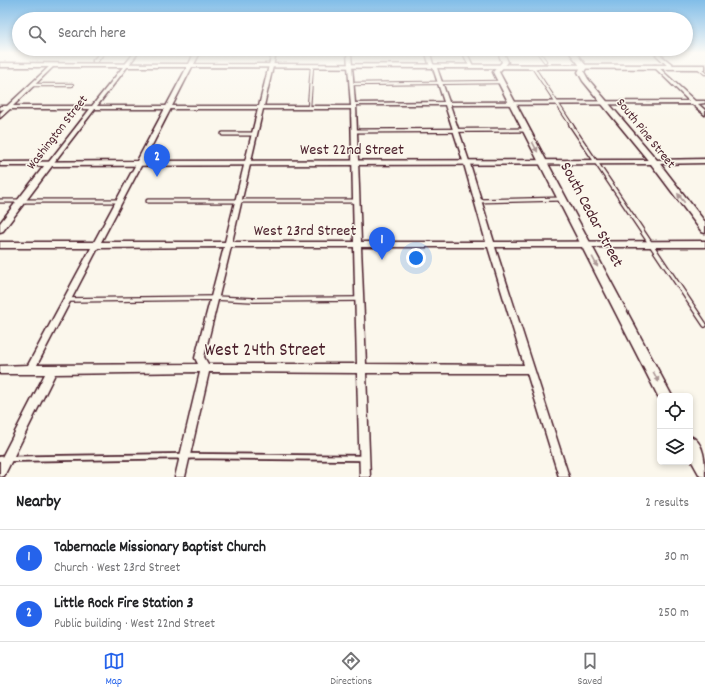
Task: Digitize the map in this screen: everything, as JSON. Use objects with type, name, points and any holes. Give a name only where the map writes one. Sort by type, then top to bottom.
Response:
[{"type":"main road","name":"South Cedar Street","points":[[498,75],[664,393]]},
{"type":"main road","name":"South Pine Street","points":[[582,75],[654,162],[705,229]]},
{"type":"main road","points":[[693,449],[705,471]]},
{"type":"street","points":[[0,116],[42,75]]},
{"type":"street","name":"Washington Street","points":[[0,229],[119,75]]},
{"type":"street","points":[[30,370],[186,75]]},
{"type":"street","points":[[180,477],[206,368],[199,358],[270,75]]},
{"type":"street","points":[[351,75],[365,477]]},
{"type":"street","points":[[437,75],[467,164],[477,201],[564,477]]},
{"type":"street","points":[[666,75],[705,113]]},
{"type":"street","points":[[0,108],[261,108],[447,104],[705,102]]},
{"type":"street","name":"West 22nd Street","points":[[0,164],[467,164],[705,161]]},
{"type":"street","name":"West 23rd Street","points":[[0,245],[228,244],[491,246],[705,244]]},
{"type":"street","name":"West 24th Street","points":[[0,370],[206,368],[530,369]]},
{"type":"street","points":[[0,472],[3,459],[52,370]]},
{"type":"lane","points":[[309,107],[311,75]]},
{"type":"lane","points":[[540,75],[705,325]]},
{"type":"lane","points":[[352,84],[501,82]]},
{"type":"lane","points":[[32,85],[72,85]]},
{"type":"lane","points":[[354,131],[526,130]]},
{"type":"lane","points":[[223,134],[255,134]]},
{"type":"lane","points":[[477,201],[562,199]]},
{"type":"lane","points":[[0,201],[120,201]]},
{"type":"lane","points":[[148,201],[356,201]]},
{"type":"lane","points":[[67,300],[215,298],[254,300],[360,299]]},
{"type":"lane","points":[[3,459],[185,456],[365,458]]},
{"type":"place","name":"Little Rock Fire Station 3","points":[[157,177]]},
{"type":"place","name":"Tabernacle Missionary Baptist Church","points":[[382,260]]}]
